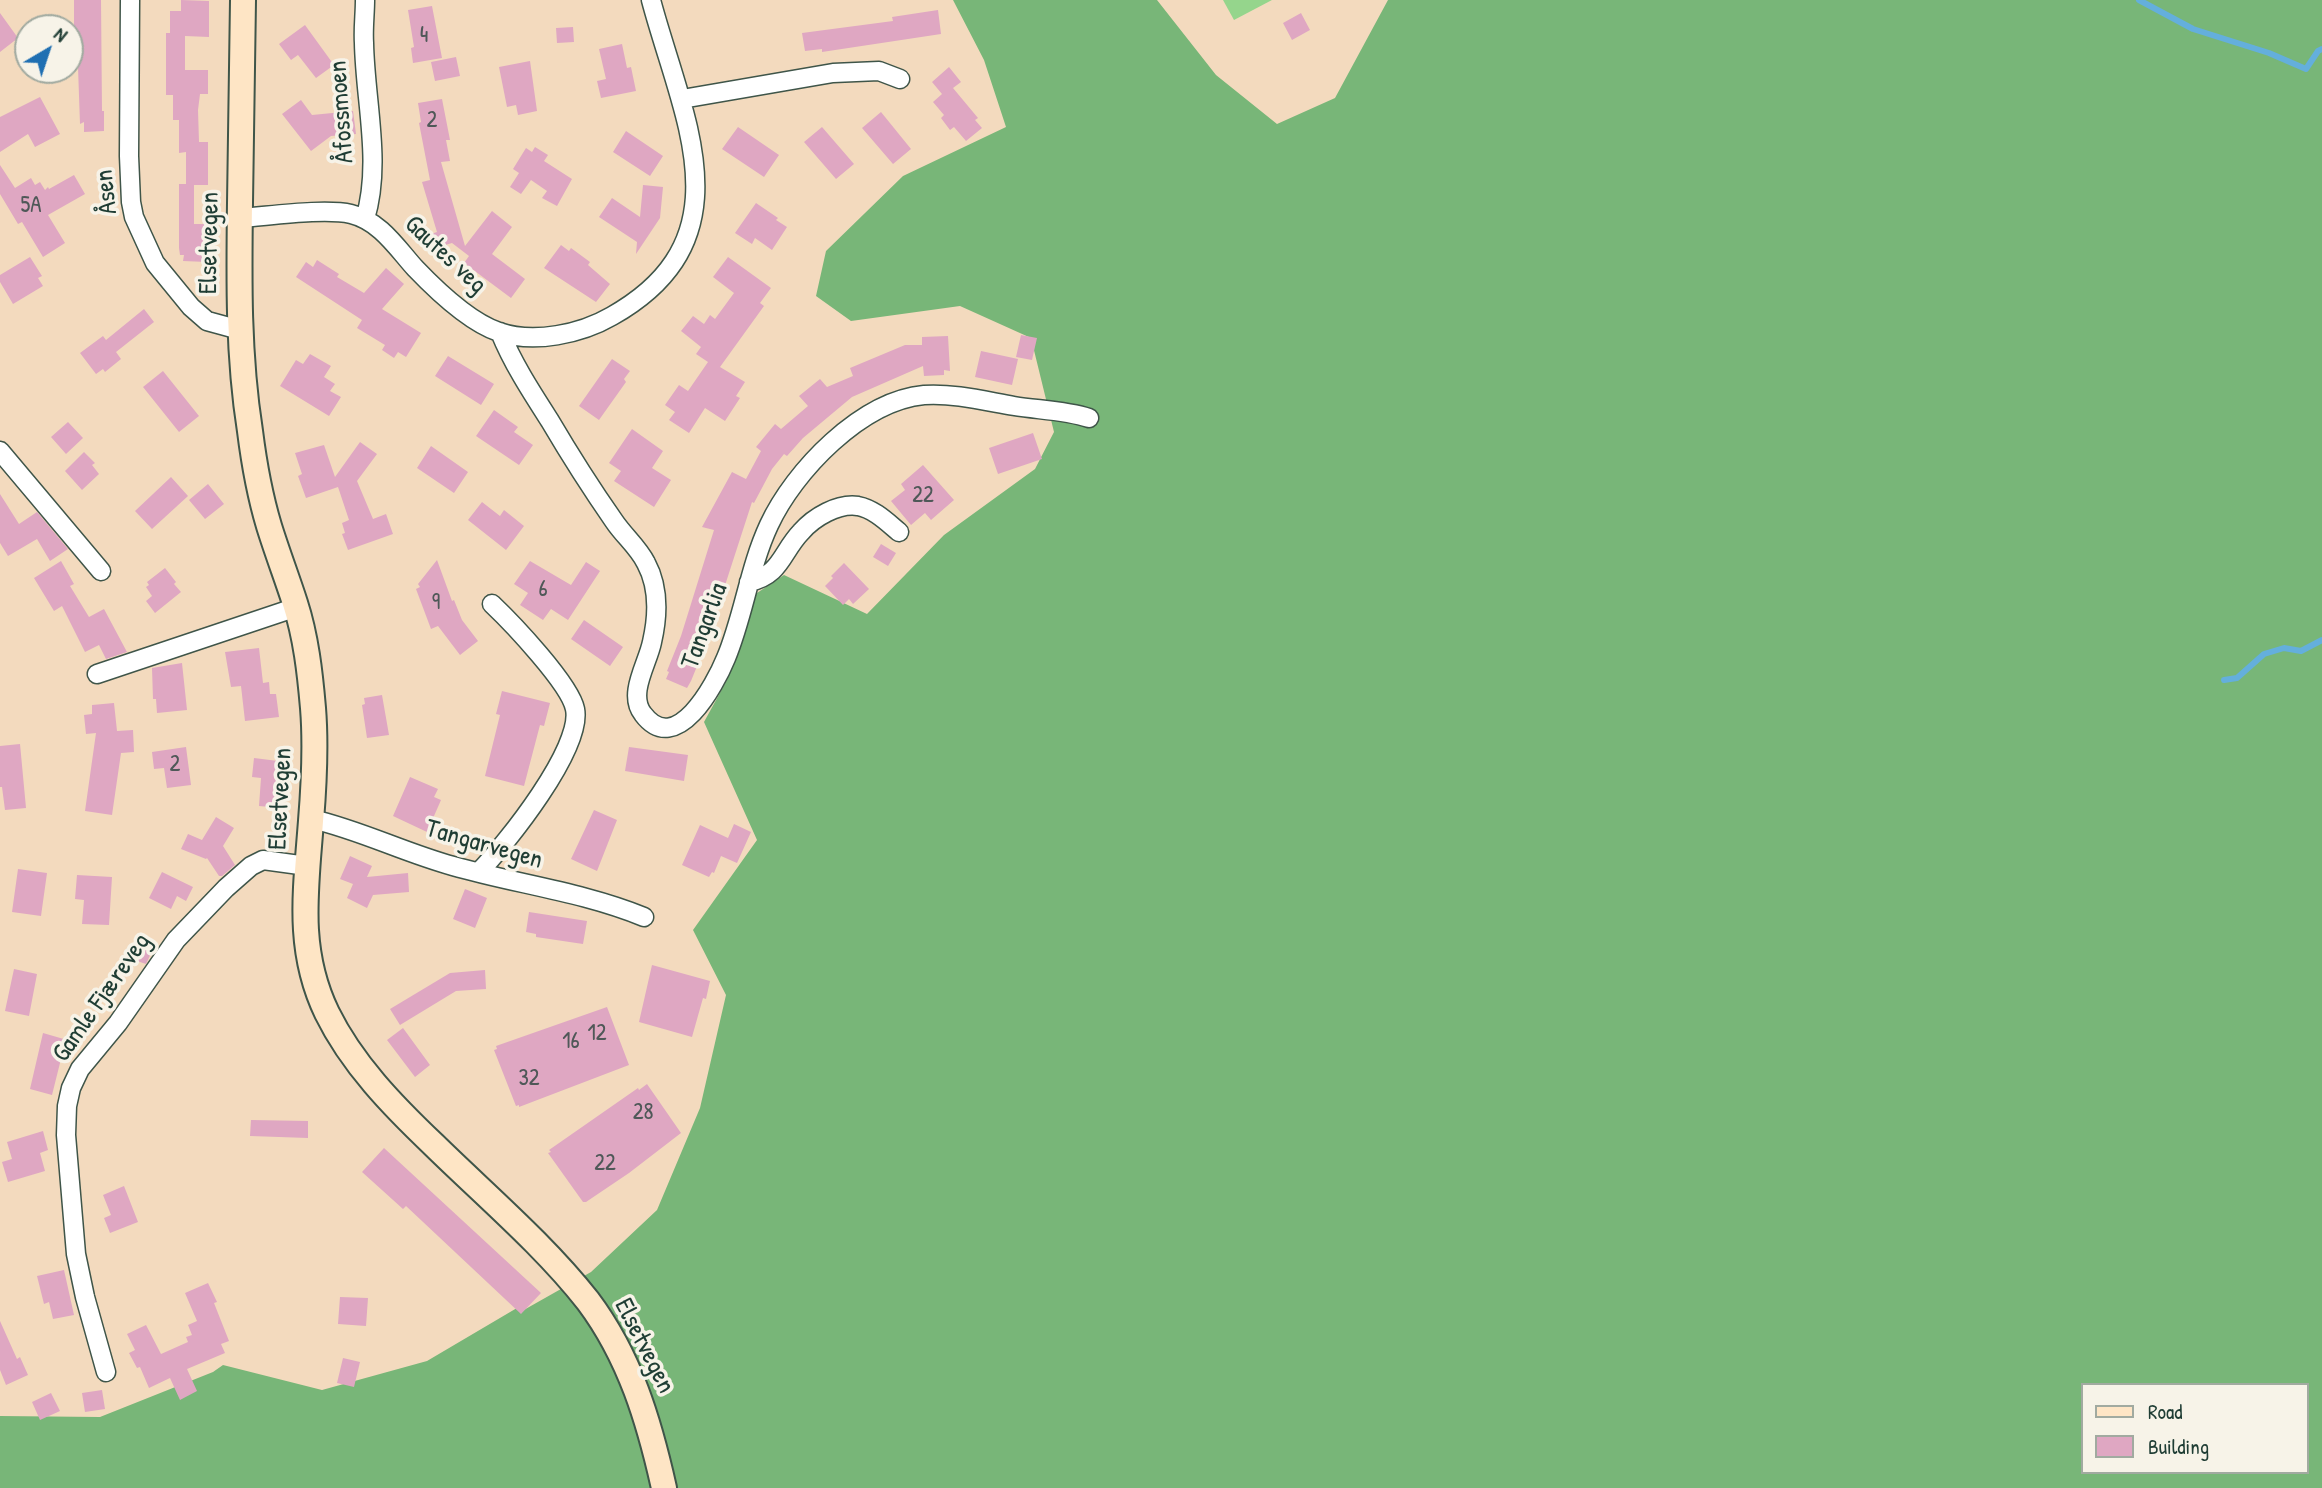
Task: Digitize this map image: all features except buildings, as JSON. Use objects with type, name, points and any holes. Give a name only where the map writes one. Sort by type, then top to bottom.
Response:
[{"type":"main road","name":"Elsetvegen","points":[[243,0],[240,330],[244,387],[257,474],[268,523],[297,607],[308,658],[314,714],[312,819],[304,925],[307,954],[314,981],[326,1011],[356,1061],[408,1121],[542,1251],[590,1304],[629,1371],[650,1429],[664,1488]]},
{"type":"street","name":"Åsen","points":[[130,0],[130,177],[134,217],[155,263],[191,307],[207,321],[240,330]]},
{"type":"street","name":"Åfossmoen","points":[[365,0],[363,42],[373,178],[365,219]]},
{"type":"street","name":"Gautes veg","points":[[240,218],[337,212],[365,219],[388,237],[415,268],[450,301],[481,323],[500,332],[533,337],[564,333],[605,320],[649,291],[673,265],[689,233],[695,200],[696,178],[692,144],[682,99],[651,0]]},
{"type":"street","points":[[682,99],[833,73],[879,71],[900,79]]},
{"type":"street","name":"Tangarlia","points":[[500,332],[521,374],[576,464],[616,524],[646,562],[654,580],[656,617],[652,644],[638,688],[638,701],[644,716],[654,724],[673,727],[682,723],[710,688],[727,656],[760,547],[786,494],[827,447],[851,428],[879,409],[922,395],[948,395],[1088,418]]},
{"type":"street","points":[[0,450],[101,571]]},
{"type":"street","points":[[749,582],[763,579],[770,574],[801,531],[814,520],[843,507],[858,506],[872,511],[899,532]]},
{"type":"street","points":[[479,873],[551,781],[561,762],[576,715],[571,698],[546,664],[492,604]]},
{"type":"street","points":[[97,674],[297,607]]},
{"type":"street","name":"Tangarvegen","points":[[312,819],[441,862],[617,906],[644,917]]},
{"type":"street","name":"Gamle Fjæreveg","points":[[106,1372],[76,1254],[66,1135],[67,1105],[71,1088],[80,1069],[118,1023],[176,940],[226,888],[251,866],[263,860],[307,866]]},
{"type":"green space","points":[[953,0],[1157,0],[1216,75],[1277,124],[1335,98],[1388,0],[2322,0],[2322,1488],[0,1488],[0,1416],[100,1417],[213,1372],[223,1365],[322,1390],[427,1361],[522,1305],[522,1311],[591,1272],[657,1210],[700,1108],[726,995],[693,930],[757,840],[704,722],[727,680],[754,595],[784,575],[867,614],[944,535],[1035,469],[1054,432],[1031,338],[960,306],[851,321],[816,296],[826,251],[903,176],[1006,127],[984,60]]},
{"type":"green space","points":[[1223,0],[1272,0],[1234,20]]},
{"type":"waterway","points":[[2139,0],[2193,29],[2269,53],[2306,69],[2322,49]]},
{"type":"waterway","points":[[2224,680],[2237,678],[2264,654],[2284,648],[2301,651],[2322,640]]}]
